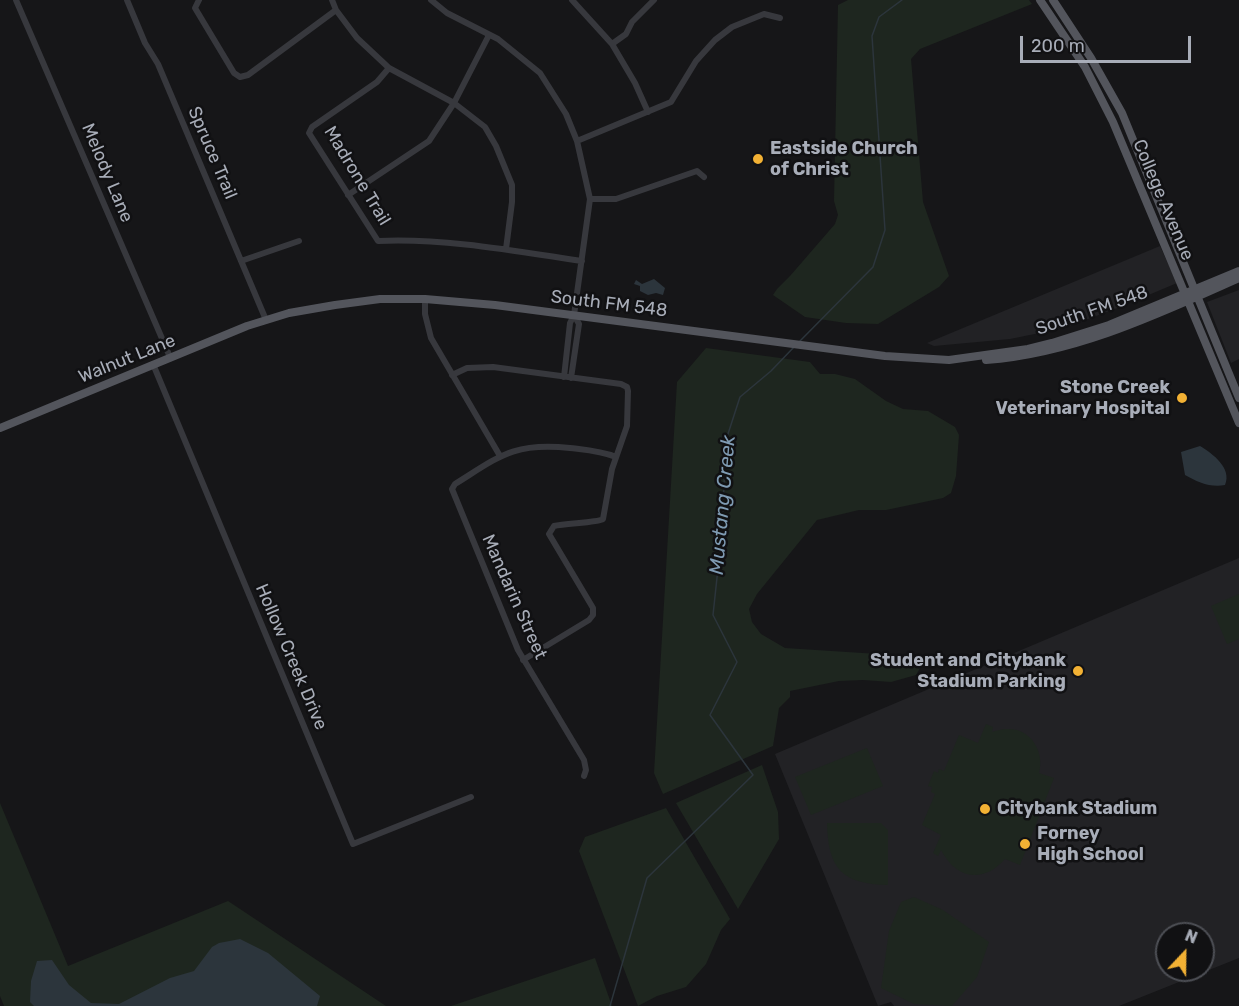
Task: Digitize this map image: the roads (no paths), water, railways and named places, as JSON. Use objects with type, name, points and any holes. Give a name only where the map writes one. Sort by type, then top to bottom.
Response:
[{"type":"main road","name":"College Avenue","points":[[1040,0],[1084,67],[1107,108],[1239,398]]},
{"type":"main road","name":"College Avenue","points":[[1053,0],[1091,58],[1122,113],[1239,423]]},
{"type":"main road","name":"South FM 548","points":[[1191,295],[1239,271]]},
{"type":"main road","name":"South FM 548","points":[[266,320],[289,313],[346,303],[380,299],[425,299],[495,305],[904,358],[955,362],[1022,356],[1078,343],[1191,295],[1239,278]]},
{"type":"main road","name":"Walnut Lane","points":[[0,428],[170,357],[266,320]]},
{"type":"street","name":"Melody Lane","points":[[16,0],[170,357]]},
{"type":"street","name":"Spruce Trail","points":[[127,0],[145,43],[158,64],[266,320]]},
{"type":"street","points":[[199,0],[195,8],[234,73],[240,77],[248,75],[336,10]]},
{"type":"street","points":[[332,0],[336,10],[357,38],[389,68],[454,103],[485,127],[496,146],[512,185],[506,249]]},
{"type":"street","points":[[431,0],[447,13],[498,39],[540,73],[566,114],[577,141],[590,199],[574,315],[570,323],[568,377]]},
{"type":"street","points":[[572,0],[612,44],[635,83],[648,112]]},
{"type":"street","points":[[612,44],[626,34],[632,21],[654,0]]},
{"type":"street","points":[[577,141],[671,102],[696,61],[715,40],[732,27],[764,15],[780,18]]},
{"type":"street","points":[[348,195],[429,141],[454,103],[489,34]]},
{"type":"street","name":"Madrone Trail","points":[[389,68],[378,81],[312,127],[309,133],[378,241],[409,240],[506,249],[582,261]]},
{"type":"street","points":[[590,199],[616,199],[697,171],[704,177]]},
{"type":"street","points":[[241,261],[299,242]]},
{"type":"street","points":[[425,299],[427,326],[452,375],[500,456],[521,448],[542,446],[598,451],[616,457]]},
{"type":"street","name":"Hollow Creek Drive","points":[[153,364],[354,844],[471,797]]},
{"type":"street","points":[[452,375],[467,368],[484,366],[621,384],[627,387],[629,396],[627,426],[616,457],[601,521],[554,525],[550,530],[549,537],[593,608],[593,615],[589,620],[523,660]]},
{"type":"street","name":"Mandarin Street","points":[[500,456],[455,484],[452,489],[453,495],[523,660],[584,760],[586,770],[584,776]]},
{"type":"waterway","name":"Mustang Creek","points":[[800,341],[873,267],[885,230],[872,36],[879,17],[902,0]]},
{"type":"waterway","name":"Mustang Creek","points":[[610,1006],[647,878],[753,775],[710,715],[737,662],[713,615],[722,531],[726,440],[740,397],[771,371],[794,347]]},
{"type":"place","name":"Eastside Church of Christ","points":[[758,159]]},
{"type":"place","name":"Stone Creek Veterinary Hospital","points":[[1182,398]]},
{"type":"place","name":"Student and Citybank Stadium Parking","points":[[1078,671]]},
{"type":"place","name":"Citybank Stadium","points":[[985,809]]},
{"type":"place","name":"Forney High School","points":[[1025,844]]}]
